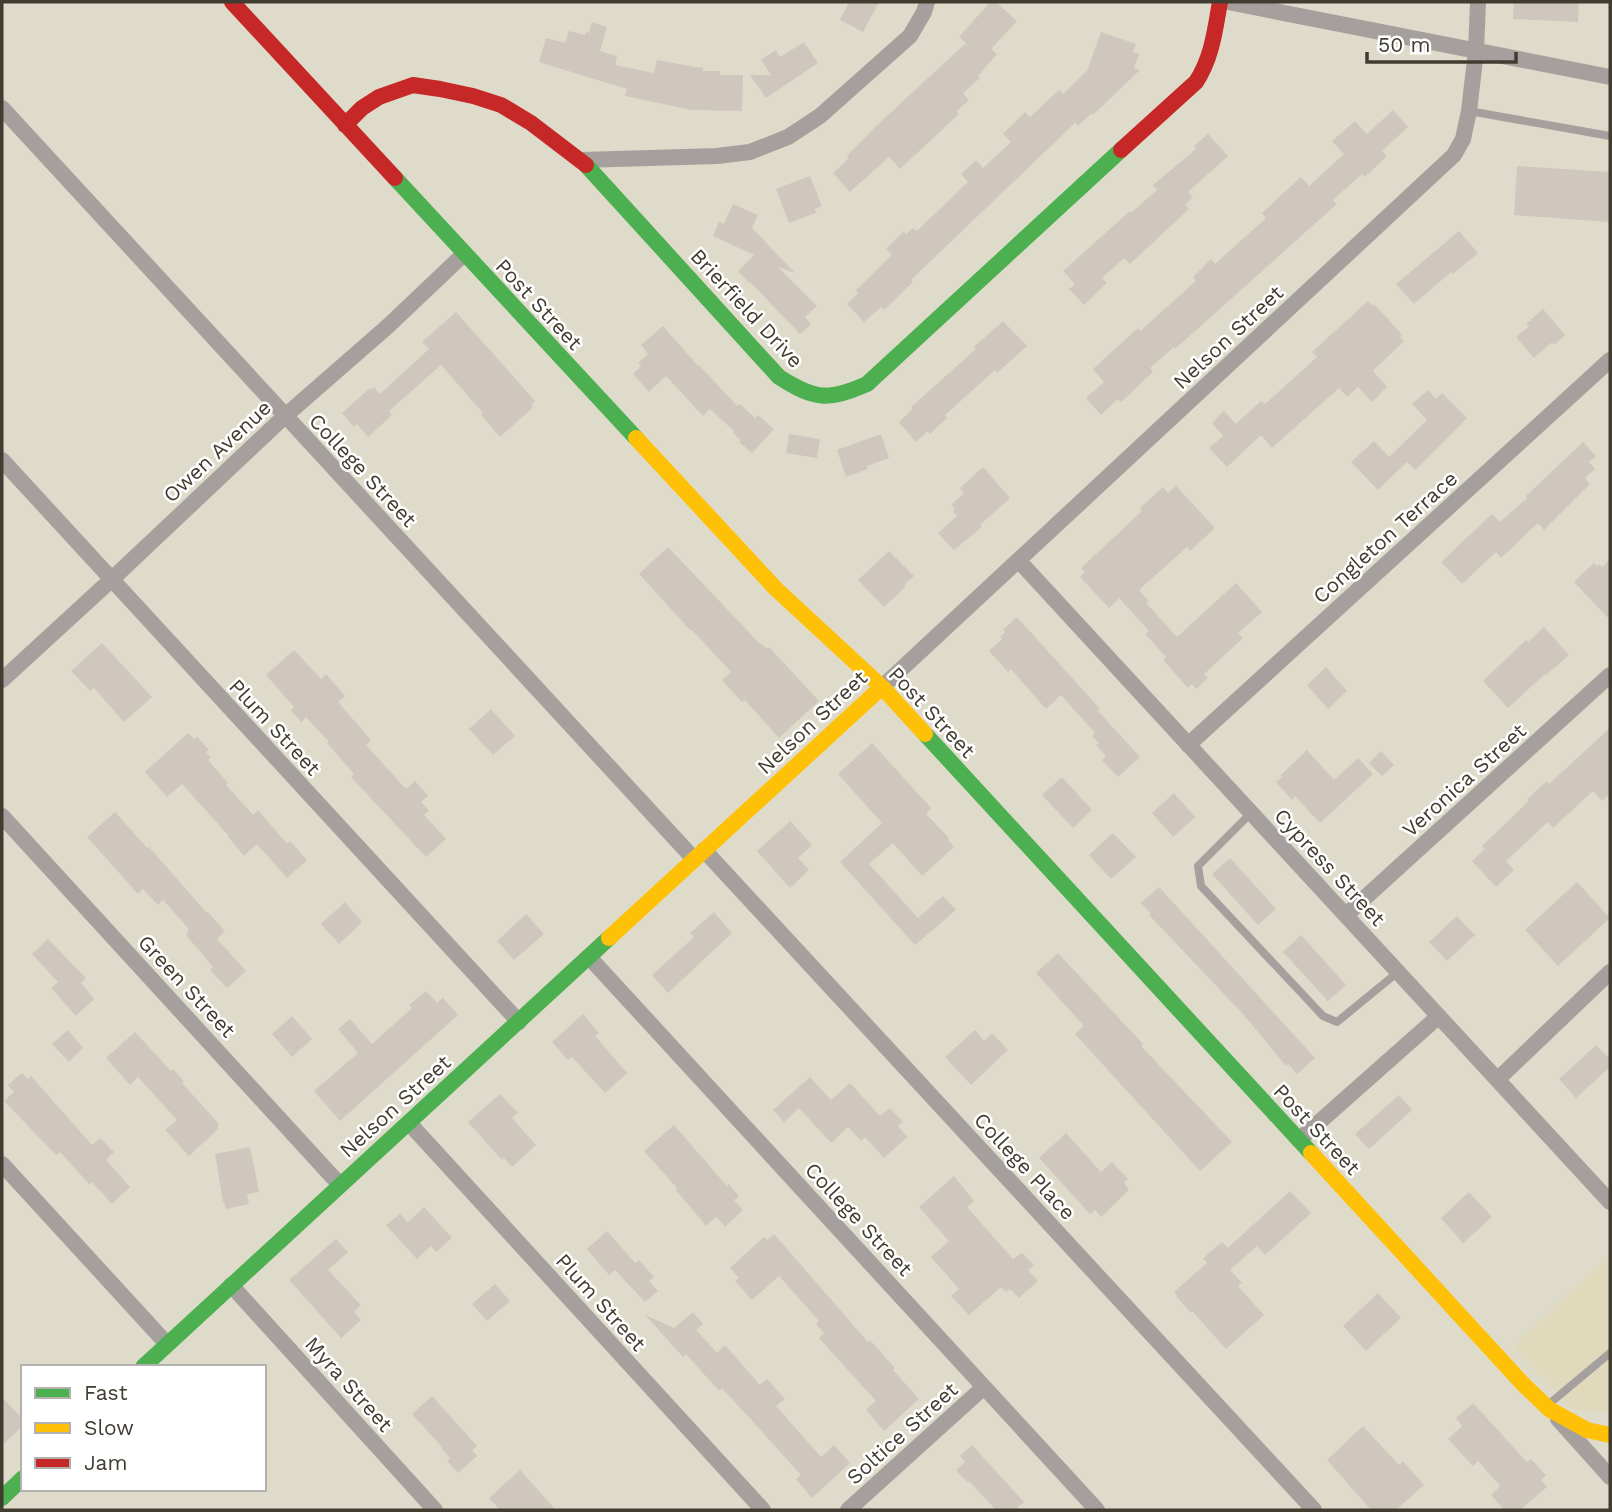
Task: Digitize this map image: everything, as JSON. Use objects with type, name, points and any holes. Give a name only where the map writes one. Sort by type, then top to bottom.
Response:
[{"type":"street","name":"Post Street","points":[[232,2],[776,589],[881,687],[1523,1384],[1548,1408],[1587,1430],[1610,1434]]},
{"type":"street","points":[[581,160],[717,156],[750,152],[788,137],[820,117],[911,36],[928,2]]},
{"type":"street","name":"Brierfield Drive","points":[[345,125],[362,108],[379,97],[413,85],[473,96],[502,105],[581,160],[779,377],[799,391],[822,397],[846,394],[867,384],[1196,82],[1208,62],[1220,2]]},
{"type":"street","points":[[1228,2],[1610,77]]},
{"type":"street","name":"Nelson Street","points":[[145,1365],[1018,561],[1454,155],[1463,139],[1469,111],[1478,2]]},
{"type":"street","name":"College Street","points":[[2,108],[285,416],[699,855]]},
{"type":"street","name":"Owen Avenue","points":[[2,680],[285,416],[387,327],[464,254]]},
{"type":"street","name":"Congleton Terrace","points":[[1188,745],[1610,360]]},
{"type":"street","name":"Plum Street","points":[[2,460],[519,1022]]},
{"type":"street","name":"Cypress Street","points":[[1018,561],[1610,1202]]},
{"type":"street","name":"Veronica Street","points":[[1346,915],[1610,675]]},
{"type":"street","name":"Green Street","points":[[2,816],[340,1185]]},
{"type":"street","name":"College Place","points":[[699,855],[1314,1510]]},
{"type":"street","name":"College Street","points":[[589,957],[1097,1510]]},
{"type":"street","points":[[1497,1079],[1610,972]]},
{"type":"street","points":[[1299,1140],[1439,1016]]},
{"type":"street","name":"Plum Street","points":[[408,1123],[764,1510]]},
{"type":"street","points":[[2,1164],[167,1345]]},
{"type":"street","name":"Myra Street","points":[[231,1286],[435,1510]]},
{"type":"street","name":"Soltice Street","points":[[848,1510],[984,1387]]},
{"type":"street","points":[[1548,1408],[1610,1477]]},
{"type":"street","points":[[2,1498],[21,1480]]},
{"type":"lane","points":[[1469,111],[1610,136]]},
{"type":"lane","points":[[1251,813],[1198,866],[1201,886],[1323,1016],[1337,1022],[1398,972]]},
{"type":"lane","points":[[1548,1408],[1610,1353]]},
{"type":"shaded area","points":[[1610,1256],[1610,1413],[1572,1409],[1513,1346]]},
{"type":"building","points":[[849,2],[879,2],[863,32],[840,20]]},
{"type":"building","points":[[990,2],[996,2],[1017,21],[991,49],[997,54],[978,76],[980,78],[963,93],[969,100],[957,111],[959,114],[900,169],[889,157],[850,192],[833,173],[875,127],[966,43],[959,37]]},
{"type":"building","points":[[1514,2],[1579,2],[1578,22],[1513,19]]},
{"type":"building","points":[[592,22],[607,27],[600,51],[617,56],[615,65],[654,73],[657,60],[703,68],[703,71],[720,71],[720,75],[743,75],[742,111],[692,110],[625,96],[627,89],[539,62],[546,38],[565,43],[569,31],[585,35],[586,32],[589,33]]},
{"type":"building","points":[[1101,32],[1136,44],[1133,52],[1139,54],[1134,68],[1140,70],[1093,115],[1092,113],[1078,126],[1075,123],[911,280],[913,282],[884,310],[881,307],[864,322],[847,304],[858,293],[856,290],[892,255],[886,249],[904,231],[906,234],[913,228],[917,231],[968,182],[961,174],[976,160],[983,168],[1011,142],[1003,134],[1025,112],[1030,117],[1059,90],[1063,94],[1087,71]]},
{"type":"building","points":[[804,42],[818,63],[766,98],[750,75],[771,75],[761,60],[776,50],[780,57]]},
{"type":"building","points":[[1393,110],[1408,127],[1382,151],[1387,156],[1365,177],[1362,174],[1333,200],[1337,204],[1175,349],[1174,347],[1150,368],[1153,372],[1121,402],[1118,399],[1101,415],[1086,398],[1104,382],[1093,369],[1196,281],[1193,277],[1211,259],[1215,264],[1266,218],[1262,213],[1301,177],[1309,186],[1344,154],[1332,141],[1355,121],[1367,134]]},
{"type":"building","points":[[1208,134],[1228,156],[1188,192],[1193,197],[1185,205],[1189,209],[1130,264],[1124,258],[1102,278],[1107,283],[1084,305],[1069,289],[1075,284],[1063,271],[1157,190],[1153,185],[1196,149],[1194,146]]},
{"type":"building","points":[[1517,166],[1610,172],[1610,222],[1514,215]]},
{"type":"building","points":[[810,176],[822,206],[815,209],[816,213],[789,223],[776,189]]},
{"type":"building","points":[[733,204],[758,215],[752,228],[795,273],[778,267],[817,306],[805,317],[811,324],[800,334],[738,271],[754,255],[713,236],[719,222],[724,224]]},
{"type":"building","points":[[1459,231],[1478,253],[1414,304],[1396,284]]},
{"type":"building","points":[[1368,301],[1387,318],[1404,341],[1373,371],[1387,387],[1372,402],[1358,387],[1347,397],[1339,388],[1272,448],[1260,436],[1227,467],[1209,448],[1223,436],[1212,423],[1224,411],[1236,424],[1261,401],[1265,404],[1317,357],[1312,352]]},
{"type":"building","points":[[1543,309],[1565,335],[1534,358],[1516,337]]},
{"type":"building","points":[[456,312],[535,401],[531,409],[500,437],[441,365],[389,411],[392,415],[368,437],[357,424],[354,427],[342,413],[370,388],[371,390],[374,387],[380,394],[429,349],[422,342]]},
{"type":"building","points":[[1003,321],[1027,346],[997,373],[995,370],[945,415],[947,418],[930,434],[928,431],[916,442],[899,422],[913,409],[911,407]]},
{"type":"building","points":[[663,326],[737,406],[740,404],[755,418],[758,415],[774,429],[752,453],[739,442],[741,440],[733,433],[735,432],[710,409],[703,416],[666,376],[649,392],[633,374],[641,366],[638,363],[648,354],[641,345]]},
{"type":"building","points":[[1428,390],[1436,399],[1442,393],[1467,418],[1415,470],[1407,462],[1378,490],[1351,462],[1374,441],[1389,457],[1427,420],[1412,404]]},
{"type":"building","points":[[789,434],[820,439],[817,458],[786,453]]},
{"type":"building","points":[[881,434],[889,458],[846,477],[837,450]]},
{"type":"building","points":[[1583,442],[1596,456],[1589,462],[1595,469],[1585,478],[1590,484],[1544,530],[1538,523],[1501,558],[1496,552],[1462,584],[1441,562],[1492,514],[1500,522]]},
{"type":"building","points":[[983,467],[1010,498],[980,525],[982,527],[954,550],[938,533],[957,516],[951,505],[964,493],[960,488]]},
{"type":"building","points":[[1176,486],[1215,528],[1190,551],[1187,547],[1139,590],[1149,601],[1146,603],[1177,637],[1236,583],[1262,612],[1238,633],[1243,638],[1204,674],[1208,678],[1196,689],[1192,684],[1188,688],[1163,660],[1166,657],[1145,634],[1149,631],[1119,598],[1109,608],[1080,577],[1085,572],[1081,568],[1142,511],[1140,508],[1163,487],[1168,493]]},
{"type":"building","points":[[668,547],[761,645],[767,649],[769,647],[819,701],[779,738],[745,700],[742,702],[722,680],[731,672],[639,574]]},
{"type":"building","points":[[889,551],[914,576],[884,607],[858,580]]},
{"type":"building","points":[[1610,559],[1610,620],[1574,582],[1594,563],[1602,567]]},
{"type":"building","points":[[1017,617],[1140,757],[1118,777],[1102,760],[1106,756],[1096,745],[1099,743],[1092,736],[1095,733],[1061,695],[1046,709],[1011,669],[1008,672],[989,651],[1002,639],[1000,637],[1005,632],[1003,630]]},
{"type":"building","points":[[1544,627],[1569,655],[1508,708],[1483,681],[1526,640],[1528,642]]},
{"type":"building","points":[[102,643],[152,697],[124,722],[94,688],[90,691],[71,671]]},
{"type":"building","points":[[294,650],[321,679],[326,674],[345,696],[338,702],[371,740],[366,745],[406,789],[415,781],[428,796],[421,802],[429,811],[424,815],[446,839],[426,857],[351,777],[354,774],[306,717],[301,722],[291,710],[294,707],[266,675]]},
{"type":"building","points":[[1326,667],[1347,691],[1328,709],[1307,685]]},
{"type":"building","points":[[491,709],[515,736],[493,755],[469,729]]},
{"type":"building","points":[[1610,728],[1610,794],[1602,801],[1593,791],[1553,828],[1548,822],[1506,861],[1514,870],[1496,887],[1472,861],[1485,849],[1482,846],[1529,801],[1527,799],[1547,781],[1549,784]]},
{"type":"building","points":[[188,733],[194,739],[197,737],[209,750],[206,752],[211,758],[208,760],[253,815],[258,810],[287,844],[290,841],[307,860],[287,878],[257,844],[244,856],[182,784],[167,797],[145,772]]},
{"type":"building","points":[[872,743],[931,808],[926,814],[954,847],[922,876],[893,843],[869,864],[918,918],[943,896],[956,910],[915,945],[840,862],[882,823],[838,774]]},
{"type":"building","points":[[1307,750],[1334,780],[1358,758],[1373,774],[1320,823],[1295,796],[1292,800],[1276,782]]},
{"type":"building","points":[[1381,751],[1394,765],[1382,776],[1369,763]]},
{"type":"building","points":[[1062,777],[1092,810],[1073,828],[1042,795]]},
{"type":"building","points":[[1174,793],[1195,817],[1173,837],[1152,813]]},
{"type":"building","points":[[115,812],[225,931],[217,939],[246,971],[227,988],[210,970],[213,967],[186,935],[189,929],[163,900],[158,905],[143,889],[138,894],[87,837]]},
{"type":"building","points":[[790,821],[812,845],[798,858],[809,870],[790,888],[757,851]]},
{"type":"building","points":[[1113,833],[1136,857],[1111,879],[1089,855]]},
{"type":"building","points":[[1230,858],[1276,909],[1258,925],[1212,874]]},
{"type":"building","points":[[1577,882],[1610,918],[1558,966],[1525,930]]},
{"type":"building","points":[[1159,887],[1315,1058],[1297,1074],[1288,1064],[1286,1066],[1243,1014],[1149,915],[1151,914],[1141,903]]},
{"type":"building","points":[[345,902],[362,922],[339,944],[321,924]]},
{"type":"building","points":[[714,912],[732,933],[668,993],[652,975],[694,937],[690,933]]},
{"type":"building","points":[[526,914],[544,934],[514,960],[497,941]]},
{"type":"building","points":[[1457,916],[1475,935],[1447,961],[1429,942]]},
{"type":"building","points":[[1301,935],[1346,985],[1328,1001],[1283,952]]},
{"type":"building","points":[[48,939],[86,978],[81,983],[94,999],[76,1016],[51,988],[58,982],[32,954]]},
{"type":"building","points":[[1058,953],[1232,1142],[1200,1171],[1075,1034],[1084,1026],[1036,973]]},
{"type":"building","points":[[426,991],[437,1003],[443,998],[458,1015],[340,1121],[314,1091],[358,1053],[338,1029],[350,1019],[372,1044],[412,1008],[409,1005]]},
{"type":"building","points":[[583,1014],[599,1033],[595,1036],[627,1073],[605,1093],[572,1057],[568,1060],[552,1042]]},
{"type":"building","points":[[292,1016],[312,1039],[292,1057],[272,1034]]},
{"type":"building","points":[[68,1030],[83,1048],[69,1062],[52,1044]]},
{"type":"building","points":[[975,1030],[984,1041],[992,1033],[1008,1050],[971,1085],[945,1057]]},
{"type":"building","points":[[135,1032],[171,1071],[173,1069],[184,1081],[182,1083],[218,1123],[218,1129],[189,1156],[165,1130],[177,1120],[138,1077],[130,1085],[106,1058]]},
{"type":"building","points":[[1596,1045],[1610,1059],[1610,1067],[1576,1098],[1559,1079]]},
{"type":"building","points":[[22,1073],[28,1079],[31,1076],[92,1145],[100,1138],[114,1152],[106,1160],[130,1187],[112,1204],[92,1182],[89,1184],[60,1152],[56,1155],[4,1101],[14,1092],[8,1085]]},
{"type":"building","points":[[810,1077],[831,1100],[850,1083],[880,1116],[890,1108],[903,1122],[898,1126],[907,1137],[884,1158],[865,1137],[861,1141],[848,1127],[831,1143],[799,1108],[784,1122],[773,1110]]},
{"type":"building","points":[[500,1094],[518,1113],[512,1118],[536,1145],[512,1167],[504,1158],[502,1160],[468,1122]]},
{"type":"building","points":[[1399,1095],[1412,1110],[1369,1149],[1355,1134]]},
{"type":"building","points":[[674,1125],[739,1196],[734,1200],[743,1210],[725,1227],[716,1217],[706,1226],[644,1151]]},
{"type":"building","points":[[1066,1133],[1101,1172],[1112,1162],[1128,1179],[1124,1183],[1129,1190],[1101,1217],[1095,1210],[1090,1214],[1039,1158]]},
{"type":"building","points":[[250,1147],[259,1192],[247,1194],[249,1204],[226,1209],[215,1154]]},
{"type":"building","points":[[954,1176],[974,1201],[967,1207],[1013,1259],[1022,1253],[1034,1265],[1028,1270],[1038,1281],[1019,1298],[1010,1289],[1006,1292],[1001,1287],[969,1315],[951,1296],[959,1289],[931,1257],[949,1241],[919,1207]]},
{"type":"building","points":[[1290,1191],[1311,1213],[1265,1255],[1257,1246],[1230,1270],[1242,1283],[1238,1286],[1264,1315],[1226,1349],[1174,1292],[1207,1263],[1203,1259],[1210,1252],[1222,1242],[1228,1248]]},
{"type":"building","points":[[1469,1192],[1492,1217],[1463,1243],[1441,1218]]},
{"type":"building","points":[[424,1207],[452,1238],[436,1252],[431,1246],[417,1259],[386,1225],[400,1214],[408,1222]]},
{"type":"building","points":[[607,1231],[635,1263],[639,1260],[654,1277],[649,1281],[658,1291],[645,1302],[615,1270],[609,1275],[587,1249]]},
{"type":"building","points":[[774,1234],[868,1342],[870,1340],[895,1368],[893,1370],[919,1399],[884,1431],[866,1410],[876,1401],[819,1338],[824,1333],[816,1324],[819,1321],[779,1276],[752,1300],[735,1281],[739,1278],[730,1268],[764,1237],[767,1240]]},
{"type":"building","points":[[336,1239],[348,1252],[328,1270],[361,1305],[354,1312],[361,1320],[341,1338],[289,1280]]},
{"type":"building","points":[[495,1284],[510,1301],[487,1321],[472,1304]]},
{"type":"building","points":[[1378,1293],[1401,1318],[1366,1351],[1343,1326]]},
{"type":"building","points":[[693,1312],[703,1324],[696,1330],[717,1353],[725,1345],[760,1385],[767,1379],[785,1399],[776,1406],[821,1457],[834,1445],[850,1463],[812,1498],[796,1479],[801,1475],[756,1425],[722,1388],[719,1391],[686,1354],[683,1357],[645,1315],[674,1328]]},
{"type":"building","points":[[432,1396],[477,1446],[472,1450],[477,1456],[458,1473],[447,1461],[450,1458],[442,1447],[412,1414]]},
{"type":"building","points":[[2,1397],[21,1417],[21,1428],[2,1445]]},
{"type":"building","points":[[1473,1403],[1527,1462],[1531,1459],[1546,1475],[1541,1480],[1547,1487],[1520,1510],[1504,1510],[1491,1495],[1500,1486],[1478,1461],[1473,1466],[1448,1439],[1462,1426],[1456,1418]]},
{"type":"building","points":[[1363,1426],[1399,1465],[1403,1461],[1424,1485],[1396,1510],[1371,1510],[1327,1460]]},
{"type":"building","points":[[972,1445],[1024,1502],[1015,1510],[996,1510],[956,1470],[965,1462],[960,1456]]},
{"type":"building","points":[[520,1470],[556,1510],[500,1510],[489,1498]]},
{"type":"traffic: fast","points":[[586,165],[779,377],[802,390],[822,396],[842,393],[867,384],[1121,150]]},
{"type":"traffic: fast","points":[[395,178],[636,438]]},
{"type":"traffic: fast","points":[[925,734],[1311,1153]]},
{"type":"traffic: fast","points":[[145,1365],[609,938]]},
{"type":"traffic: fast","points":[[2,1498],[21,1480]]},
{"type":"traffic: slow","points":[[636,438],[776,589],[882,687],[925,734]]},
{"type":"traffic: slow","points":[[609,938],[882,687]]},
{"type":"traffic: slow","points":[[1311,1153],[1549,1409],[1587,1430],[1610,1435]]},
{"type":"traffic: jam","points":[[232,2],[395,178]]},
{"type":"traffic: jam","points":[[1121,150],[1196,82],[1209,54],[1220,2]]},
{"type":"traffic: jam","points":[[345,125],[362,108],[379,97],[413,85],[440,89],[501,105],[531,123],[586,165]]}]
